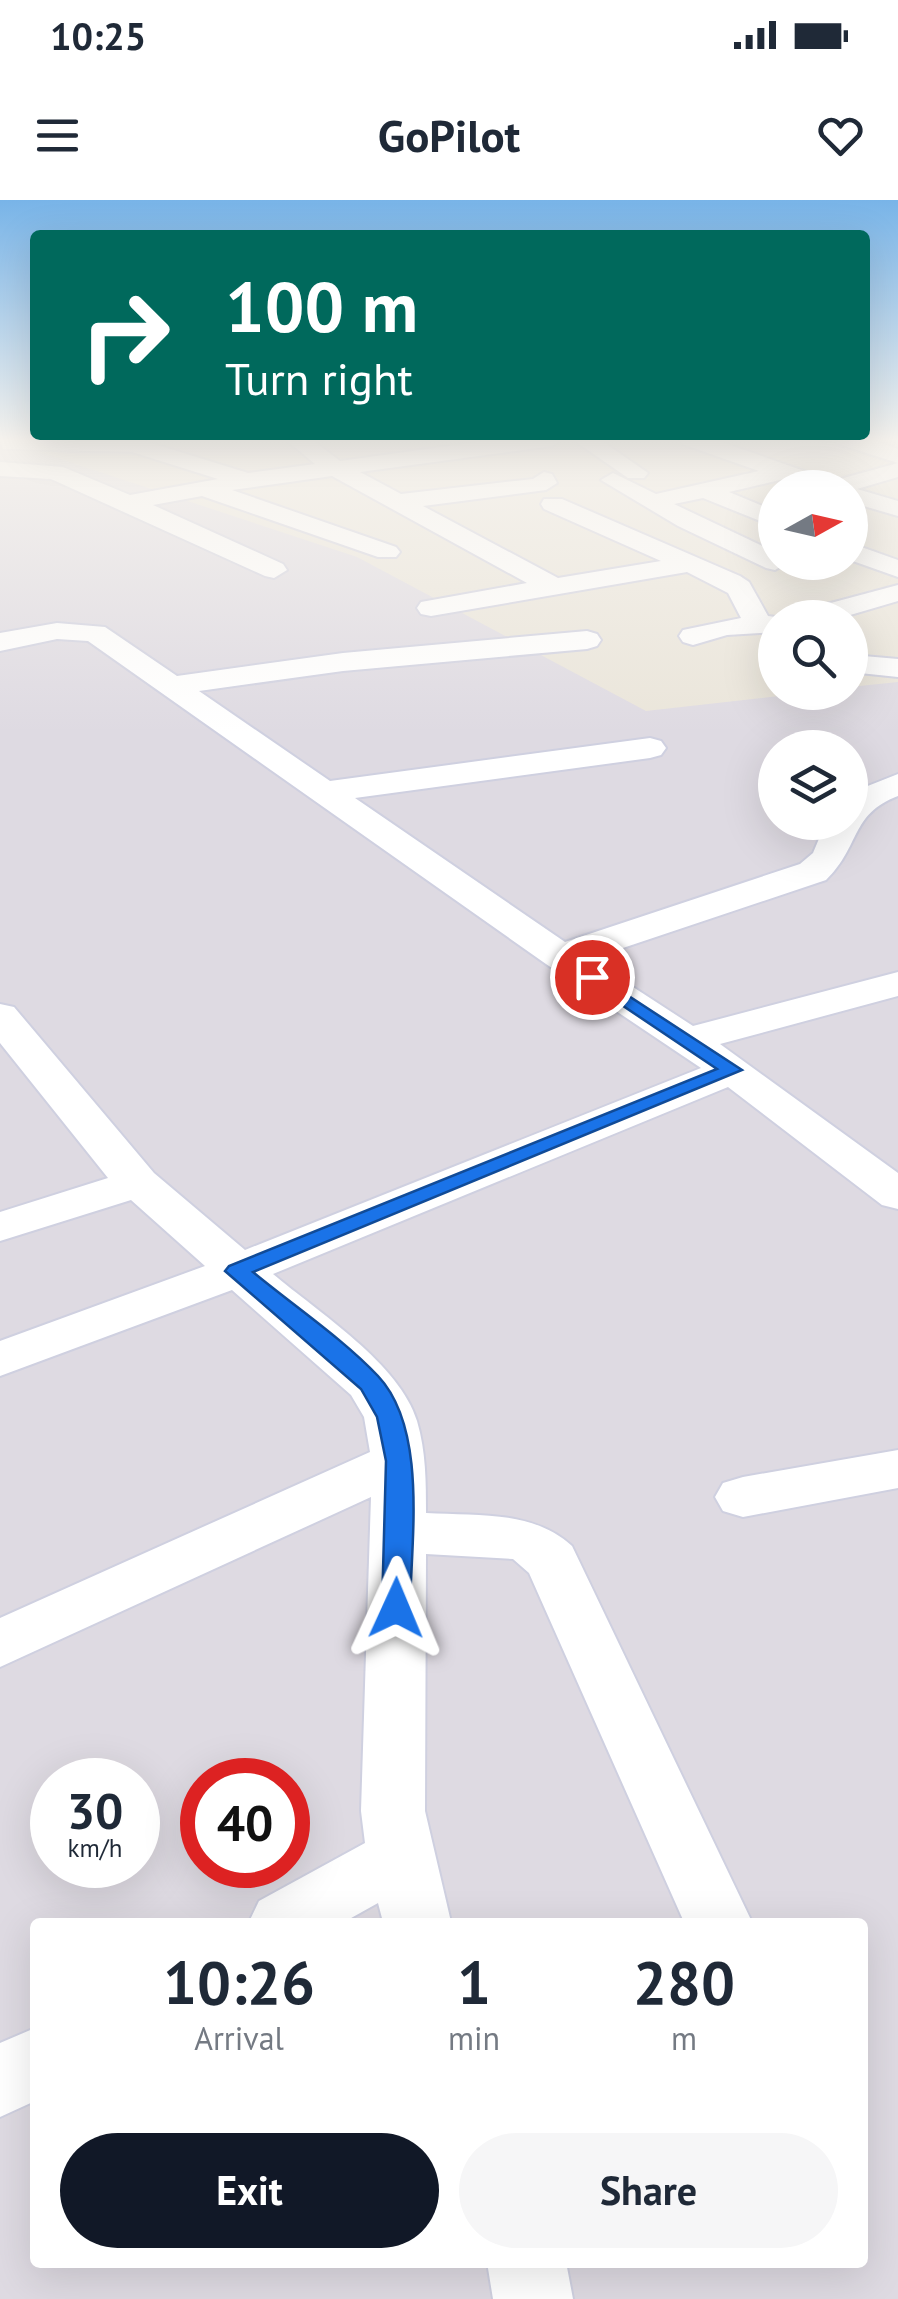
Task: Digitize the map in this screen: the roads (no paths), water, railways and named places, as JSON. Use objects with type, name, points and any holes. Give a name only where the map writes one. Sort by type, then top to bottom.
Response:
[{"type":"street","points":[[202,537],[274,570]]},
{"type":"street","points":[[345,537],[388,552]]},
{"type":"street","points":[[569,537],[604,578]]},
{"type":"street","points":[[621,537],[738,588],[758,613]]},
{"type":"street","points":[[721,537],[758,554]]},
{"type":"street","points":[[465,538],[552,586]]},
{"type":"street","points":[[868,558],[898,569]]},
{"type":"street","points":[[431,608],[689,564]]},
{"type":"street","points":[[868,602],[898,594]]},
{"type":"street","points":[[693,636],[716,628],[758,625]]},
{"type":"street","points":[[0,642],[84,630],[95,634],[560,956],[732,1070],[898,1195]]},
{"type":"street","points":[[868,652],[898,639]]},
{"type":"street","points":[[171,686],[343,662],[587,640]]},
{"type":"street","points":[[868,659],[898,668]]},
{"type":"street","points":[[324,792],[650,748]]},
{"type":"street","points":[[868,795],[898,784]]},
{"type":"street","points":[[560,956],[813,872],[829,858],[836,840]]},
{"type":"street","points":[[688,1040],[898,984]]},
{"type":"street","points":[[0,1016],[138,1183],[371,1384],[390,1417],[398,1461],[393,1810],[416,1918]]},
{"type":"street","points":[[0,1359],[237,1271],[732,1070]]},
{"type":"street","points":[[0,1227],[138,1183]]},
{"type":"street","points":[[0,1644],[398,1461]]},
{"type":"street","points":[[743,1496],[898,1469]]},
{"type":"street","points":[[398,1532],[519,1539],[536,1546],[552,1560],[716,1918]]},
{"type":"street","points":[[290,1918],[400,1856]]},
{"type":"street","points":[[0,2082],[30,2065]]},
{"type":"street","points":[[527,2268],[533,2299]]}]
